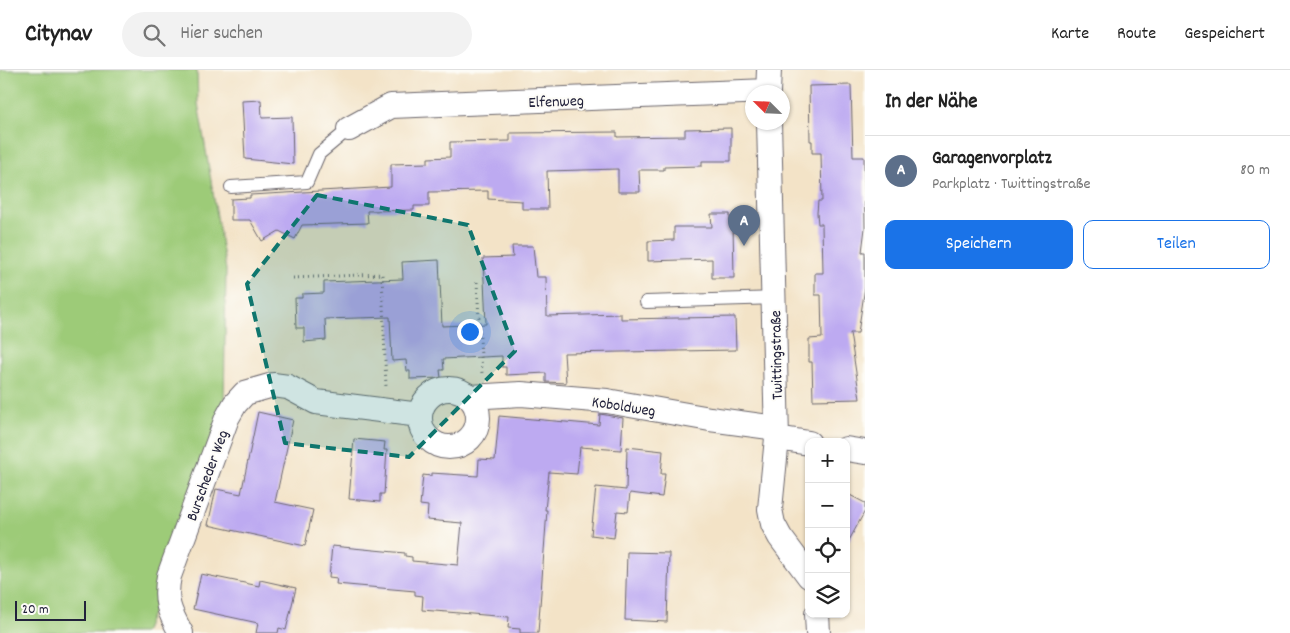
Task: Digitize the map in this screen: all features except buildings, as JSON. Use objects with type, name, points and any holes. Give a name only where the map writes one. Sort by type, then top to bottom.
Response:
[{"type":"street","name":"Elfenweg","points":[[349,129],[391,106],[769,84]]},
{"type":"street","name":"Twittingstraße","points":[[770,130],[775,298],[776,433],[770,509],[773,524],[780,537],[807,573]]},
{"type":"street","name":"Burscheder Weg","points":[[181,633],[171,613],[166,594],[169,576],[227,418],[235,404],[245,393],[273,385],[288,387],[316,402],[387,412]]},
{"type":"street","name":"Koboldweg","points":[[420,415],[425,402],[438,391],[448,389],[461,391],[476,397],[521,394],[607,401],[710,419],[776,433],[805,442]]},
{"type":"street","points":[[387,412],[420,415],[422,430],[426,437],[436,445],[450,448],[461,446],[469,441],[476,432],[479,419],[476,397]]},
{"type":"street","points":[[850,450],[865,452]]},
{"type":"street","points":[[817,618],[818,633]]},
{"type":"lane","points":[[232,187],[308,182],[318,154],[349,129]]},
{"type":"lane","points":[[646,302],[775,298]]},
{"type":"path","points":[[293,278],[382,274],[387,412]]},
{"type":"path","points":[[476,397],[477,282]]},
{"type":"highlighted area","points":[[317,195],[468,225],[515,351],[409,457],[285,443],[247,284]]},
{"type":"green space","points":[[0,70],[197,70],[198,103],[226,270],[224,411],[161,592],[144,633],[0,633]]},
{"type":"place","name":"Garagenvorplatz","points":[[744,246]]}]
